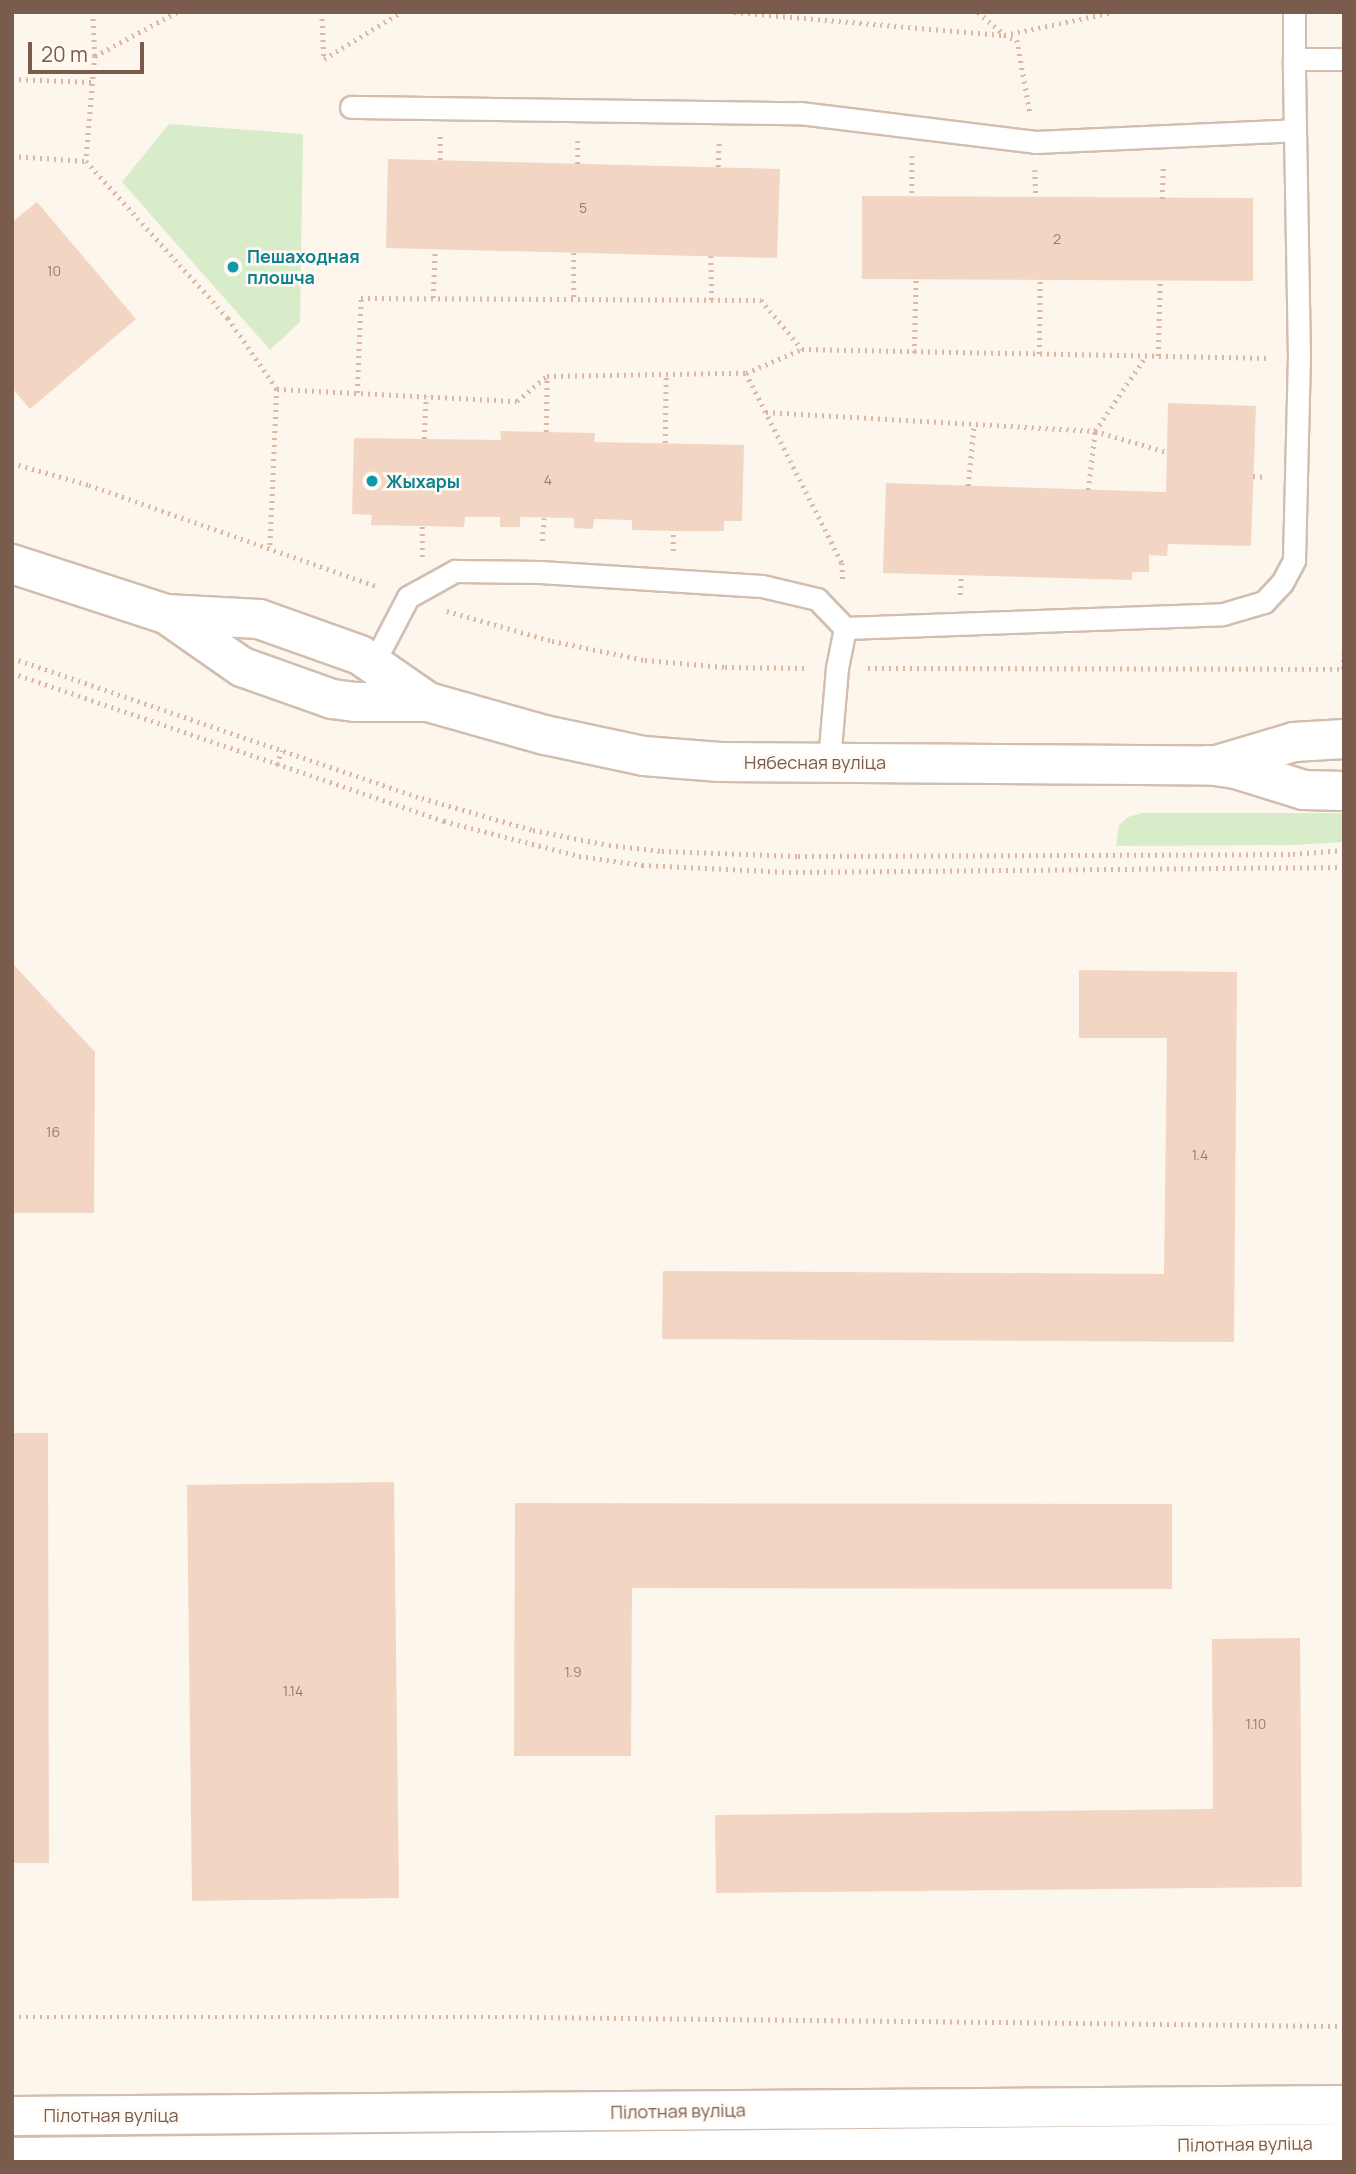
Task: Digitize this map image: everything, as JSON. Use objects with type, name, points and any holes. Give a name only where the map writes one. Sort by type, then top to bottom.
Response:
[{"type":"street","name":"Нябесная вуліца","points":[[12,564],[166,614],[259,619],[346,649],[428,702]]},
{"type":"street","name":"Нябесная вуліца","points":[[166,614],[235,663],[332,699],[355,702],[428,702],[545,735],[644,756],[720,762],[1208,765],[1237,762],[1294,742],[1344,739]]},
{"type":"street","name":"Нябесная вуліца","points":[[1208,765],[1236,769],[1294,788],[1344,792]]},
{"type":"street","name":"Пілотная вуліца","points":[[12,2116],[1344,2105]]},
{"type":"street","points":[[524,2112],[524,2153]]},
{"type":"street","name":"Пілотная вуліца","points":[[12,2157],[1344,2143]]},
{"type":"lane","points":[[373,664],[408,597],[455,571],[540,572],[762,586],[817,599],[845,628],[1223,614],[1264,602],[1282,583],[1294,559],[1299,358],[1294,12]]},
{"type":"lane","points":[[1294,59],[1344,59]]},
{"type":"lane","points":[[351,107],[800,113],[1035,142],[1296,130]]},
{"type":"lane","points":[[829,761],[837,668],[845,628]]},
{"type":"path","points":[[86,161],[95,56],[93,12]]},
{"type":"path","points":[[322,12],[324,59],[401,12]]},
{"type":"path","points":[[734,12],[1004,34],[1113,12]]},
{"type":"path","points":[[978,12],[1004,34],[1017,40],[1035,142]]},
{"type":"path","points":[[95,56],[176,13]]},
{"type":"path","points":[[12,79],[93,82]]},
{"type":"path","points":[[911,127],[912,197]]},
{"type":"path","points":[[12,156],[86,161],[228,318],[277,389],[271,549]]},
{"type":"path","points":[[433,299],[435,249]]},
{"type":"path","points":[[574,253],[575,299]]},
{"type":"path","points":[[712,256],[712,300]]},
{"type":"path","points":[[914,353],[916,278]]},
{"type":"path","points":[[1039,354],[1040,279]]},
{"type":"path","points":[[1158,356],[1160,281]]},
{"type":"path","points":[[357,393],[360,298],[761,300],[802,349]]},
{"type":"path","points":[[277,389],[517,401],[547,376],[746,373],[802,349],[1299,358]]},
{"type":"path","points":[[1087,490],[1095,431],[1146,356]]},
{"type":"path","points":[[746,373],[842,563],[845,628]]},
{"type":"path","points":[[665,443],[666,374]]},
{"type":"path","points":[[546,432],[547,376]]},
{"type":"path","points":[[424,439],[426,396]]},
{"type":"path","points":[[765,412],[1095,431],[1167,452]]},
{"type":"path","points":[[968,486],[974,424]]},
{"type":"path","points":[[12,463],[89,485],[408,597],[540,638],[645,660],[725,667],[1343,669],[1344,651]]},
{"type":"path","points":[[12,658],[471,813],[558,836],[634,848],[798,856],[1293,854],[1344,850]]},
{"type":"path","points":[[12,673],[444,821],[529,846],[642,865],[789,872],[1344,867]]},
{"type":"path","points":[[277,765],[281,751]]},
{"type":"path","points":[[12,2017],[557,2017],[1344,2026]]},
{"type":"green space","points":[[169,124],[303,134],[300,322],[270,350],[122,182]]},
{"type":"green space","points":[[1142,813],[1344,813],[1344,842],[1294,845],[1116,846],[1119,825],[1128,817]]},
{"type":"building","points":[[388,159],[780,169],[777,258],[386,248]]},
{"type":"building","points":[[862,196],[1253,198],[1253,281],[862,279]]},
{"type":"building","points":[[37,202],[136,319],[30,409],[12,388],[12,222]]},
{"type":"building","points":[[1168,403],[1256,406],[1251,546],[1168,544],[1167,556],[1149,555],[1149,572],[1132,572],[1132,580],[883,573],[886,483],[1166,492]]},
{"type":"building","points":[[500,431],[595,433],[594,442],[744,445],[742,521],[724,521],[724,531],[673,531],[632,530],[632,520],[594,519],[593,529],[574,528],[574,518],[520,517],[520,527],[500,527],[500,517],[465,517],[464,527],[371,525],[372,515],[352,514],[354,438],[501,440]]},
{"type":"building","points":[[12,963],[95,1052],[94,1213],[12,1213]]},
{"type":"building","points":[[1079,970],[1237,972],[1234,1342],[662,1339],[663,1271],[1164,1274],[1167,1038],[1079,1038]]},
{"type":"building","points":[[12,1433],[48,1433],[49,1863],[12,1863]]},
{"type":"building","points":[[394,1482],[399,1898],[192,1901],[187,1485]]},
{"type":"building","points":[[515,1503],[1172,1504],[1172,1589],[632,1588],[631,1756],[514,1756]]},
{"type":"building","points":[[1300,1638],[1302,1887],[716,1893],[715,1815],[1213,1809],[1212,1639]]},
{"type":"place","name":"Пешаходная плошча","points":[[233,267]]},
{"type":"place","name":"Жыхары","points":[[372,481]]}]
